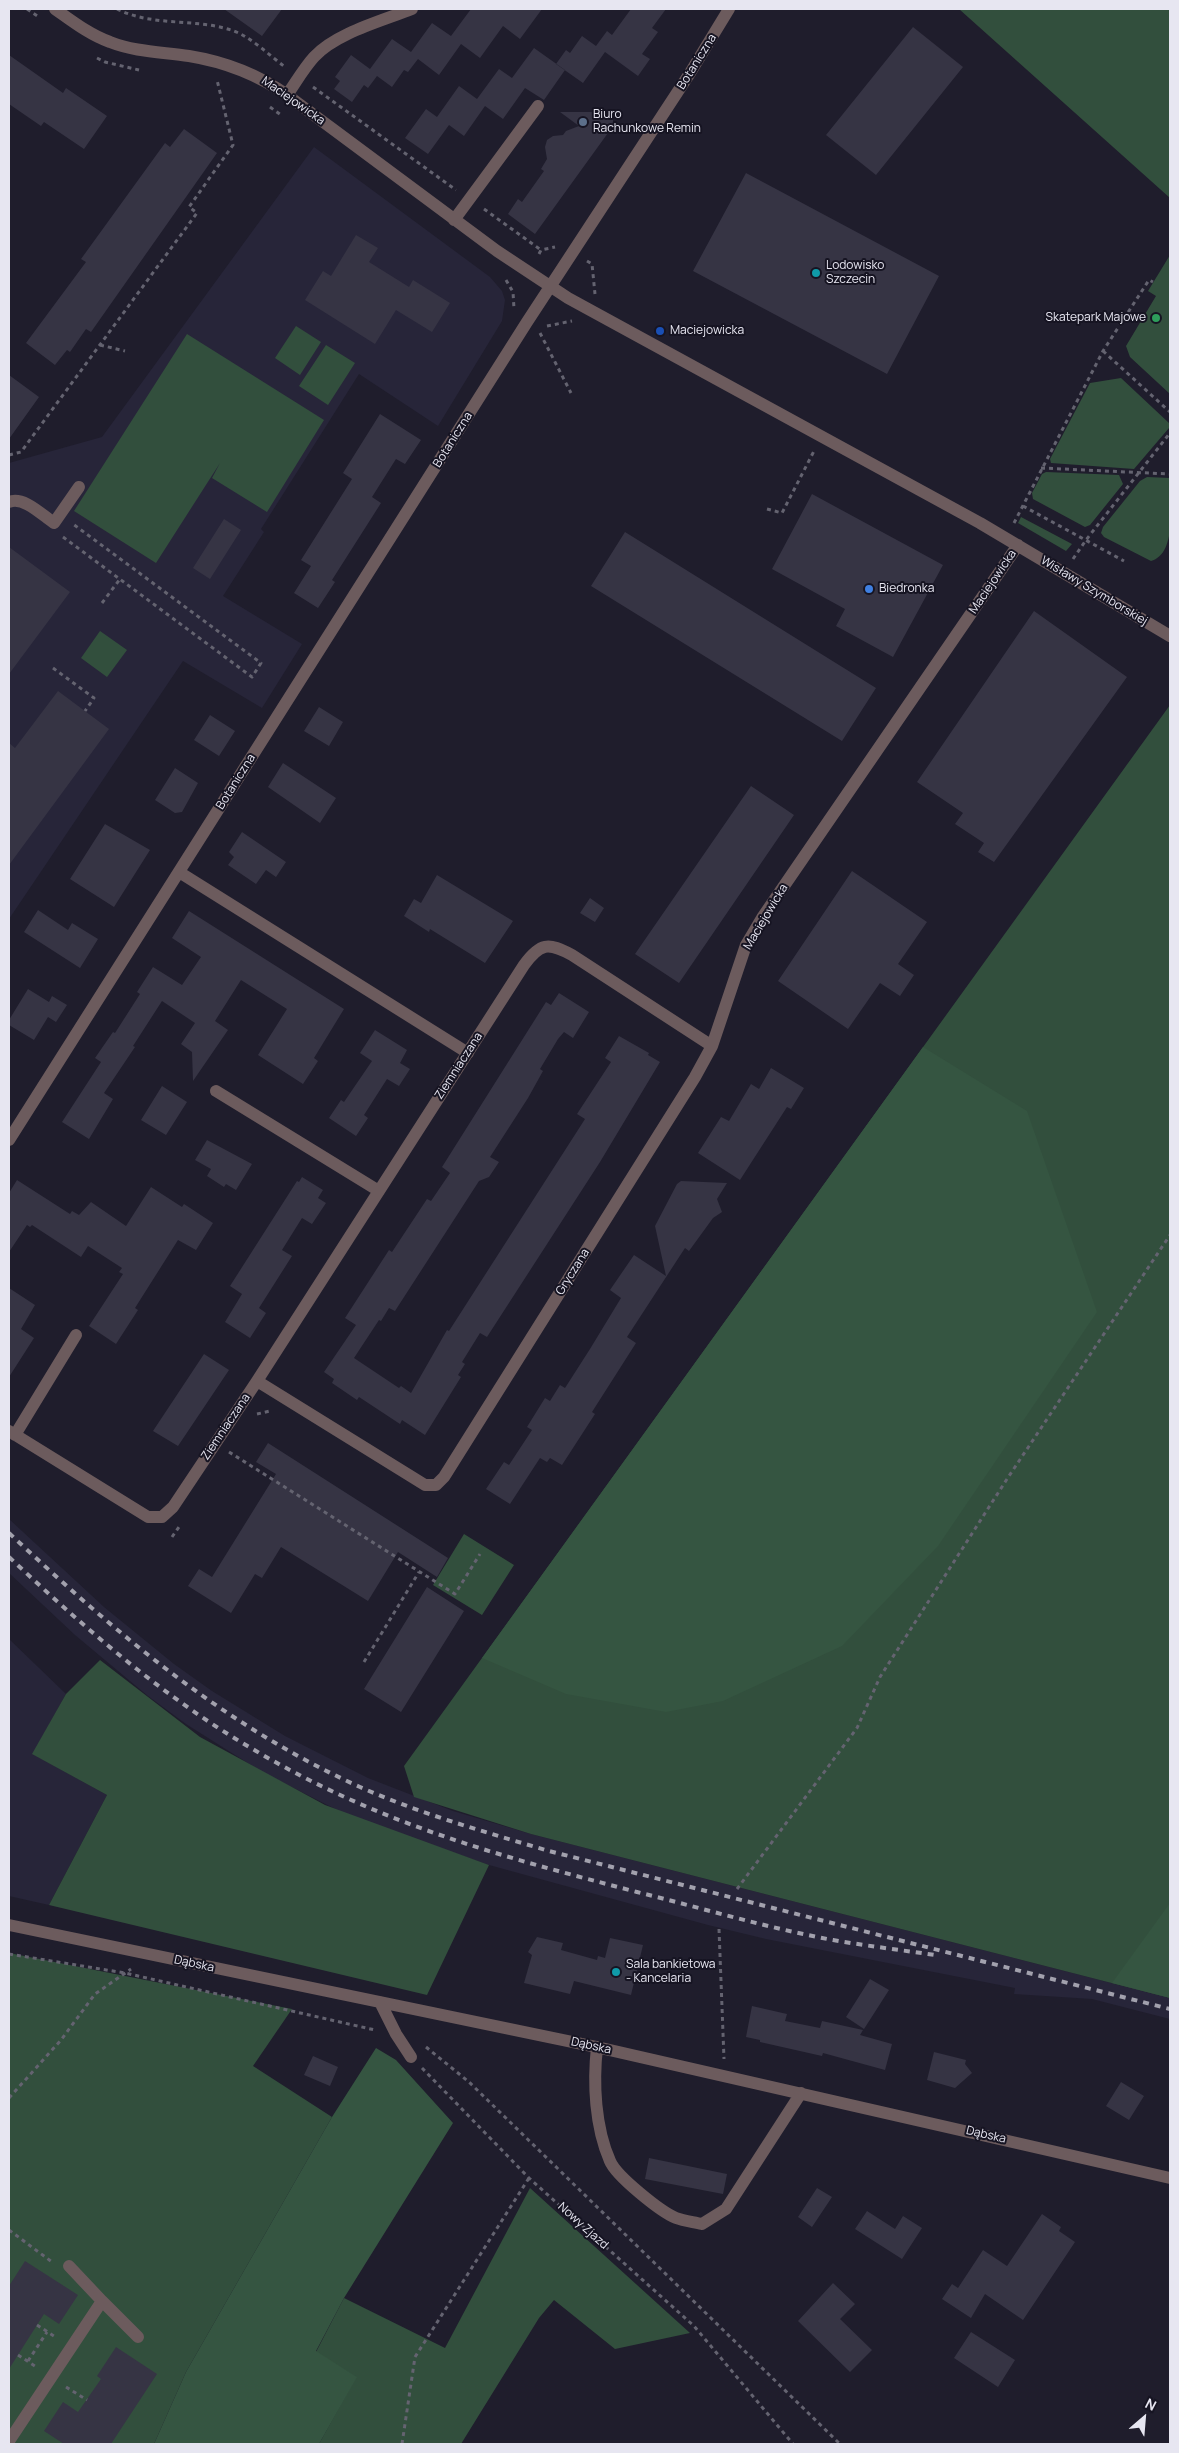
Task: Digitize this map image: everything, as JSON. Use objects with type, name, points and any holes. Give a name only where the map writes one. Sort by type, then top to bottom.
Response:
[{"type":"street","name":"Maciejowicka","points":[[55,9],[87,31],[109,42],[134,49],[219,62],[253,74],[287,95],[454,220],[550,287],[1018,546],[762,918],[746,946],[712,1046]]},
{"type":"street","points":[[287,95],[315,56],[327,46],[343,36],[412,9]]},
{"type":"street","name":"Botaniczna","points":[[9,1140],[550,287],[690,73],[729,9]]},
{"type":"street","points":[[454,220],[538,106]]},
{"type":"street","points":[[9,502],[27,504],[57,519],[79,487]]},
{"type":"street","name":"Wisławy Szymborskiej","points":[[1018,546],[1170,636]]},
{"type":"street","points":[[179,872],[468,1053]]},
{"type":"street","name":"Ziemniaczana","points":[[76,1336],[12,1433],[148,1516],[162,1517],[172,1506],[257,1381],[528,959],[544,945],[557,947],[572,955],[712,1046]]},
{"type":"street","name":"Gryczana","points":[[257,1381],[425,1485],[436,1485],[465,1443],[696,1077],[712,1046]]},
{"type":"street","points":[[216,1091],[379,1191]]},
{"type":"street","name":"Dąbska","points":[[9,1925],[597,2047],[1170,2178]]},
{"type":"street","points":[[380,2002],[410,2057]]},
{"type":"street","points":[[597,2047],[595,2066],[598,2105],[602,2138],[610,2163],[646,2199],[676,2218],[702,2224],[726,2209],[801,2093]]},
{"type":"street","points":[[69,2266],[138,2337]]},
{"type":"street","points":[[9,2441],[102,2301]]},
{"type":"path","points":[[28,9],[45,22]]},
{"type":"path","points":[[117,9],[152,20],[219,27],[233,31],[286,68]]},
{"type":"path","points":[[91,54],[105,62],[148,71]]},
{"type":"path","points":[[210,78],[222,81]]},
{"type":"path","points":[[9,455],[21,452],[197,213],[189,207],[233,145],[216,80]]},
{"type":"path","points":[[311,85],[461,193]]},
{"type":"path","points":[[265,104],[284,118]]},
{"type":"path","points":[[477,205],[540,252],[553,249],[560,243]]},
{"type":"path","points":[[587,261],[592,264],[595,293],[593,297]]},
{"type":"path","points":[[504,278],[514,291],[513,313],[516,315]]},
{"type":"path","points":[[1022,529],[1013,524],[1103,351],[1149,280],[1153,282]]},
{"type":"path","points":[[571,393],[538,330],[559,322],[578,322]]},
{"type":"path","points":[[100,346],[125,351]]},
{"type":"path","points":[[1103,351],[1170,412]]},
{"type":"path","points":[[1064,555],[1073,560],[1086,540],[1170,433]]},
{"type":"path","points":[[767,509],[782,513],[814,451]]},
{"type":"path","points":[[1041,468],[1170,474]]},
{"type":"path","points":[[1022,506],[1124,561]]},
{"type":"path","points":[[57,519],[261,663],[252,677],[51,528],[57,519]]},
{"type":"path","points":[[102,603],[120,579]]},
{"type":"path","points":[[53,668],[94,698],[85,711]]},
{"type":"path","points":[[737,1889],[856,1728],[880,1677],[1007,1479],[1170,1235]]},
{"type":"path","points":[[253,1416],[263,1411],[276,1411],[288,1415],[294,1405]]},
{"type":"path","points":[[223,1459],[233,1443]]},
{"type":"path","points":[[228,1451],[455,1594],[480,1554]]},
{"type":"path","points":[[172,1537],[183,1522]]},
{"type":"path","points":[[364,1662],[419,1572]]},
{"type":"path","points":[[719,1929],[724,2075]]},
{"type":"path","points":[[9,2098],[61,2040],[95,1994],[130,1969],[133,1951]]},
{"type":"path","points":[[9,1954],[125,1973],[396,2034],[431,2049],[461,2074],[840,2444]]},
{"type":"path","name":"Nowy Zjazd","points":[[410,2057],[529,2178],[694,2326],[794,2444]]},
{"type":"path","points":[[402,2444],[415,2357],[529,2178]]},
{"type":"path","points":[[9,2230],[63,2272],[69,2266]]},
{"type":"path","points":[[37,2325],[55,2337]]},
{"type":"path","points":[[28,2362],[47,2332]]},
{"type":"path","points":[[67,2387],[86,2400]]},
{"type":"shaded area","points":[[314,147],[490,277],[502,291],[505,300],[502,321],[438,426],[359,374],[261,529],[264,532],[223,596],[302,644],[262,708],[183,661],[9,919],[9,463],[102,437]]},
{"type":"shaded area","points":[[9,1519],[104,1607],[174,1664],[212,1691],[285,1736],[368,1778],[453,1811],[531,1834],[1170,1998],[1170,2019],[1092,1999],[1014,1994],[1015,1988],[766,1939],[708,1925],[489,1865],[349,1816],[262,1772],[186,1724],[148,1696],[75,1635],[9,1573]]},
{"type":"shaded area","points":[[9,1639],[66,1694],[33,1754],[107,1795],[49,1905],[9,1896]]},
{"type":"green space","points":[[959,9],[1170,9],[1170,198]]},
{"type":"green space","name":"Skatepark Majowe","points":[[1170,255],[1170,394],[1130,357],[1126,346],[1156,296],[1148,291]]},
{"type":"green space","points":[[296,326],[321,342],[300,375],[275,358]]},
{"type":"green space","points":[[187,334],[324,420],[267,512],[212,478],[220,463],[156,563],[74,511]]},
{"type":"green space","points":[[326,345],[355,363],[328,405],[299,386]]},
{"type":"green space","points":[[1121,378],[1169,423],[1169,428],[1134,469],[1051,463],[1050,459],[1090,383]]},
{"type":"green space","points":[[1046,472],[1119,475],[1123,484],[1090,525],[1085,527],[1033,499],[1032,493],[1042,474]]},
{"type":"green space","points":[[1147,477],[1170,478],[1171,525],[1169,537],[1160,556],[1151,561],[1104,537],[1101,533],[1103,527],[1140,481]]},
{"type":"green space","points":[[1021,517],[1072,544],[1066,551],[1018,523]]},
{"type":"green space","points":[[100,631],[127,650],[107,677],[81,658]]},
{"type":"green space","points":[[1170,705],[1170,1998],[531,1834],[414,1797],[404,1766]]},
{"type":"green space","points":[[923,1047],[1027,1111],[1097,1312],[938,1546],[842,1646],[723,1701],[666,1712],[566,1694],[482,1658]]},
{"type":"green space","points":[[464,1534],[514,1565],[482,1615],[433,1585]]},
{"type":"green space","points":[[100,1660],[200,1737],[325,1805],[489,1865],[427,1995],[49,1905],[107,1795],[32,1754],[66,1694]]},
{"type":"green space","points":[[1170,1903],[1170,1998],[1112,1983]]},
{"type":"green space","points":[[9,1953],[292,2009],[253,2066],[332,2117],[186,2372],[154,2444],[9,2444]]},
{"type":"green space","points":[[376,2048],[396,2060],[453,2123],[344,2298],[316,2351],[357,2377],[319,2444],[154,2444],[186,2372],[332,2117]]},
{"type":"green space","points":[[530,2188],[690,2333],[615,2349],[554,2300],[539,2318],[461,2444],[319,2444],[356,2377],[316,2352],[344,2298],[445,2348]]},
{"type":"building","points":[[224,9],[282,9],[262,36]]},
{"type":"building","points":[[471,9],[542,9],[520,39],[503,26],[480,58],[461,44],[439,75],[418,59],[408,72],[404,70],[392,87],[377,76],[368,88],[364,85],[352,102],[334,89],[340,81],[335,77],[351,55],[370,69],[392,39],[411,52],[432,23],[451,36]]},
{"type":"building","points":[[631,9],[666,9],[652,28],[658,32],[642,54],[650,59],[638,76],[605,52],[583,83],[556,64],[566,50],[570,53],[582,36],[596,46],[607,31],[612,35]]},
{"type":"building","points":[[913,27],[963,67],[876,175],[826,135]]},
{"type":"building","points":[[534,48],[565,70],[544,100],[525,88],[503,119],[485,106],[464,136],[449,125],[428,154],[405,138],[426,109],[437,117],[459,86],[477,99],[499,69],[512,78]]},
{"type":"building","points":[[9,55],[63,93],[66,88],[107,116],[84,149],[44,122],[41,126],[9,104]]},
{"type":"building","points":[[560,112],[613,112],[613,126],[535,234],[508,214],[518,199],[522,202],[544,171],[541,169],[547,159],[545,147],[547,140],[553,136],[563,135],[566,131],[579,126]]},
{"type":"building","points":[[184,129],[217,153],[91,332],[86,329],[70,352],[67,350],[55,365],[26,343],[86,262],[81,259],[165,143],[170,147]]},
{"type":"building","name":"Lodowisko Szczecin","points":[[746,173],[939,276],[887,374],[693,271]]},
{"type":"building","points":[[356,235],[378,248],[369,262],[409,287],[413,280],[450,303],[432,332],[396,310],[375,344],[305,300],[323,271],[331,276]]},
{"type":"building","points":[[9,375],[39,397],[9,439]]},
{"type":"building","points":[[380,414],[421,440],[405,464],[396,459],[372,497],[381,503],[332,580],[335,582],[318,608],[294,593],[311,566],[301,560],[352,479],[343,473]]},
{"type":"building","name":"Biedronka","points":[[812,494],[943,565],[893,657],[836,626],[845,609],[772,569]]},
{"type":"building","points":[[224,519],[241,530],[210,579],[193,568]]},
{"type":"building","points":[[625,532],[876,688],[842,741],[591,586]]},
{"type":"building","points":[[9,547],[70,592],[9,674]]},
{"type":"building","points":[[1034,611],[1127,677],[994,862],[978,852],[984,843],[955,824],[963,813],[917,782]]},
{"type":"building","points":[[58,691],[109,729],[9,865],[9,743],[15,748]]},
{"type":"building","points":[[319,707],[343,722],[329,746],[304,731]]},
{"type":"building","points":[[210,715],[235,731],[219,756],[194,740]]},
{"type":"building","points":[[283,763],[336,798],[320,823],[268,787]]},
{"type":"building","points":[[175,768],[198,783],[182,812],[175,813],[155,800]]},
{"type":"building","points":[[751,786],[794,815],[679,983],[635,954]]},
{"type":"building","points":[[105,824],[150,850],[114,907],[70,879]]},
{"type":"building","points":[[242,832],[286,862],[276,877],[266,870],[256,884],[228,865],[234,857],[229,852]]},
{"type":"building","points":[[852,871],[927,922],[898,964],[914,975],[900,996],[880,983],[848,1029],[778,981]]},
{"type":"building","points":[[437,875],[513,921],[485,963],[430,929],[429,932],[404,916],[414,899],[421,903]]},
{"type":"building","points":[[590,898],[604,908],[595,922],[580,913]]},
{"type":"building","points":[[38,910],[68,930],[72,923],[98,939],[80,968],[24,932]]},
{"type":"building","points":[[189,911],[344,1009],[314,1058],[318,1061],[303,1084],[258,1055],[287,1009],[241,980],[215,1021],[228,1030],[193,1081],[192,1052],[181,1044],[195,1023],[162,1001],[133,1046],[135,1047],[104,1093],[113,1099],[89,1139],[62,1122],[101,1062],[95,1058],[113,1032],[115,1033],[140,994],[137,992],[153,967],[182,985],[201,957],[172,938]]},
{"type":"building","points":[[28,989],[49,1002],[52,996],[67,1005],[56,1022],[48,1017],[34,1040],[9,1025],[9,1020]]},
{"type":"building","points":[[559,993],[589,1012],[573,1038],[564,1032],[558,1039],[540,1069],[543,1071],[528,1098],[490,1157],[499,1162],[489,1177],[479,1181],[395,1311],[389,1308],[354,1358],[399,1388],[401,1386],[411,1393],[447,1330],[449,1331],[585,1119],[577,1114],[611,1062],[605,1058],[619,1036],[649,1053],[648,1055],[660,1062],[600,1162],[487,1337],[480,1333],[462,1362],[465,1364],[458,1375],[461,1377],[425,1435],[402,1420],[400,1424],[359,1397],[357,1400],[332,1383],[334,1379],[324,1372],[356,1325],[345,1318],[389,1250],[392,1252],[427,1199],[431,1201],[450,1173],[442,1167],[546,1002],[551,1005]]},
{"type":"building","points":[[375,1030],[407,1050],[400,1063],[410,1069],[399,1086],[387,1079],[364,1115],[368,1118],[356,1136],[329,1118],[341,1100],[344,1102],[372,1061],[360,1053]]},
{"type":"building","points":[[771,1068],[804,1088],[791,1109],[787,1107],[740,1180],[698,1153],[721,1117],[729,1121],[751,1084],[759,1089]]},
{"type":"building","points":[[162,1086],[187,1102],[166,1135],[141,1120]]},
{"type":"building","points":[[207,1140],[252,1164],[236,1190],[226,1184],[224,1187],[207,1176],[211,1169],[195,1160]]},
{"type":"building","points":[[302,1177],[323,1190],[318,1198],[326,1203],[312,1224],[302,1218],[282,1250],[292,1256],[259,1308],[266,1313],[250,1338],[225,1322],[242,1294],[230,1286],[297,1181],[299,1182]]},
{"type":"building","points":[[17,1180],[70,1214],[72,1211],[79,1215],[91,1202],[126,1226],[151,1187],[182,1207],[184,1204],[213,1223],[196,1250],[178,1240],[135,1308],[138,1310],[116,1344],[89,1326],[123,1274],[119,1272],[122,1268],[88,1246],[81,1257],[32,1225],[30,1227],[27,1225],[9,1252],[9,1193]]},
{"type":"building","points":[[681,1181],[727,1183],[717,1199],[722,1212],[713,1218],[689,1251],[685,1248],[627,1337],[636,1343],[592,1412],[595,1414],[562,1465],[550,1458],[547,1462],[540,1458],[510,1504],[486,1489],[504,1462],[509,1465],[532,1430],[527,1427],[545,1398],[550,1401],[560,1385],[565,1388],[590,1349],[621,1298],[610,1290],[634,1255],[666,1276],[655,1226],[677,1184]]},
{"type":"building","points":[[9,1288],[35,1305],[21,1329],[34,1338],[9,1377]]},
{"type":"building","points":[[204,1354],[229,1370],[178,1446],[153,1431]]},
{"type":"building","points":[[268,1443],[448,1558],[437,1577],[398,1552],[368,1601],[281,1547],[262,1578],[255,1574],[231,1613],[188,1586],[199,1569],[212,1577],[276,1474],[256,1462]]},
{"type":"building","points":[[427,1587],[464,1611],[401,1712],[364,1689]]},
{"type":"building","points":[[537,1937],[563,1943],[561,1950],[597,1960],[598,1956],[605,1958],[610,1938],[643,1945],[631,1995],[574,1981],[570,1994],[524,1983],[532,1955],[528,1952]]},
{"type":"building","points":[[870,1979],[889,1990],[864,2029],[846,2017]]},
{"type":"building","points":[[752,2006],[787,2014],[785,2021],[820,2028],[822,2021],[863,2030],[860,2035],[892,2044],[885,2070],[823,2053],[822,2056],[746,2037]]},
{"type":"building","points":[[934,2052],[966,2060],[965,2064],[972,2073],[955,2088],[927,2080]]},
{"type":"building","points":[[313,2056],[338,2067],[330,2086],[304,2075]]},
{"type":"building","points":[[1121,2082],[1144,2096],[1129,2120],[1106,2106]]},
{"type":"building","points":[[649,2158],[727,2174],[723,2194],[645,2179]]},
{"type":"building","points":[[817,2188],[832,2197],[812,2227],[798,2217]]},
{"type":"building","points":[[867,2211],[895,2229],[903,2216],[922,2228],[902,2259],[855,2229]]},
{"type":"building","points":[[1042,2214],[1061,2227],[1059,2231],[1075,2242],[1023,2320],[985,2294],[971,2318],[942,2299],[952,2284],[958,2288],[983,2250],[1007,2266]]},
{"type":"building","points":[[25,2261],[78,2295],[59,2324],[44,2314],[9,2369],[9,2286]]},
{"type":"building","points":[[833,2283],[855,2304],[840,2319],[872,2350],[850,2372],[798,2321]]},
{"type":"building","points":[[971,2332],[1015,2360],[998,2387],[954,2358]]},
{"type":"building","points":[[116,2347],[157,2374],[111,2444],[64,2444],[44,2431],[63,2402],[78,2412],[101,2379],[97,2376]]},
{"type":"railway","points":[[9,1533],[90,1607],[174,1675],[217,1706],[310,1762],[383,1797],[453,1822],[549,1851],[1170,2009]]},
{"type":"railway","points":[[9,1557],[97,1636],[189,1708],[256,1751],[302,1777],[348,1799],[488,1851],[586,1879],[808,1935],[935,1955]]},
{"type":"place","name":"Biuro Rachunkowe Remin","points":[[583,122]]},
{"type":"place","name":"Lodowisko Szczecin","points":[[816,273]]},
{"type":"place","name":"Skatepark Majowe","points":[[1156,318]]},
{"type":"place","name":"Maciejowicka","points":[[660,331]]},
{"type":"place","name":"Biedronka","points":[[869,589]]},
{"type":"place","name":"Sala bankietowa - Kancelaria","points":[[616,1972]]}]
